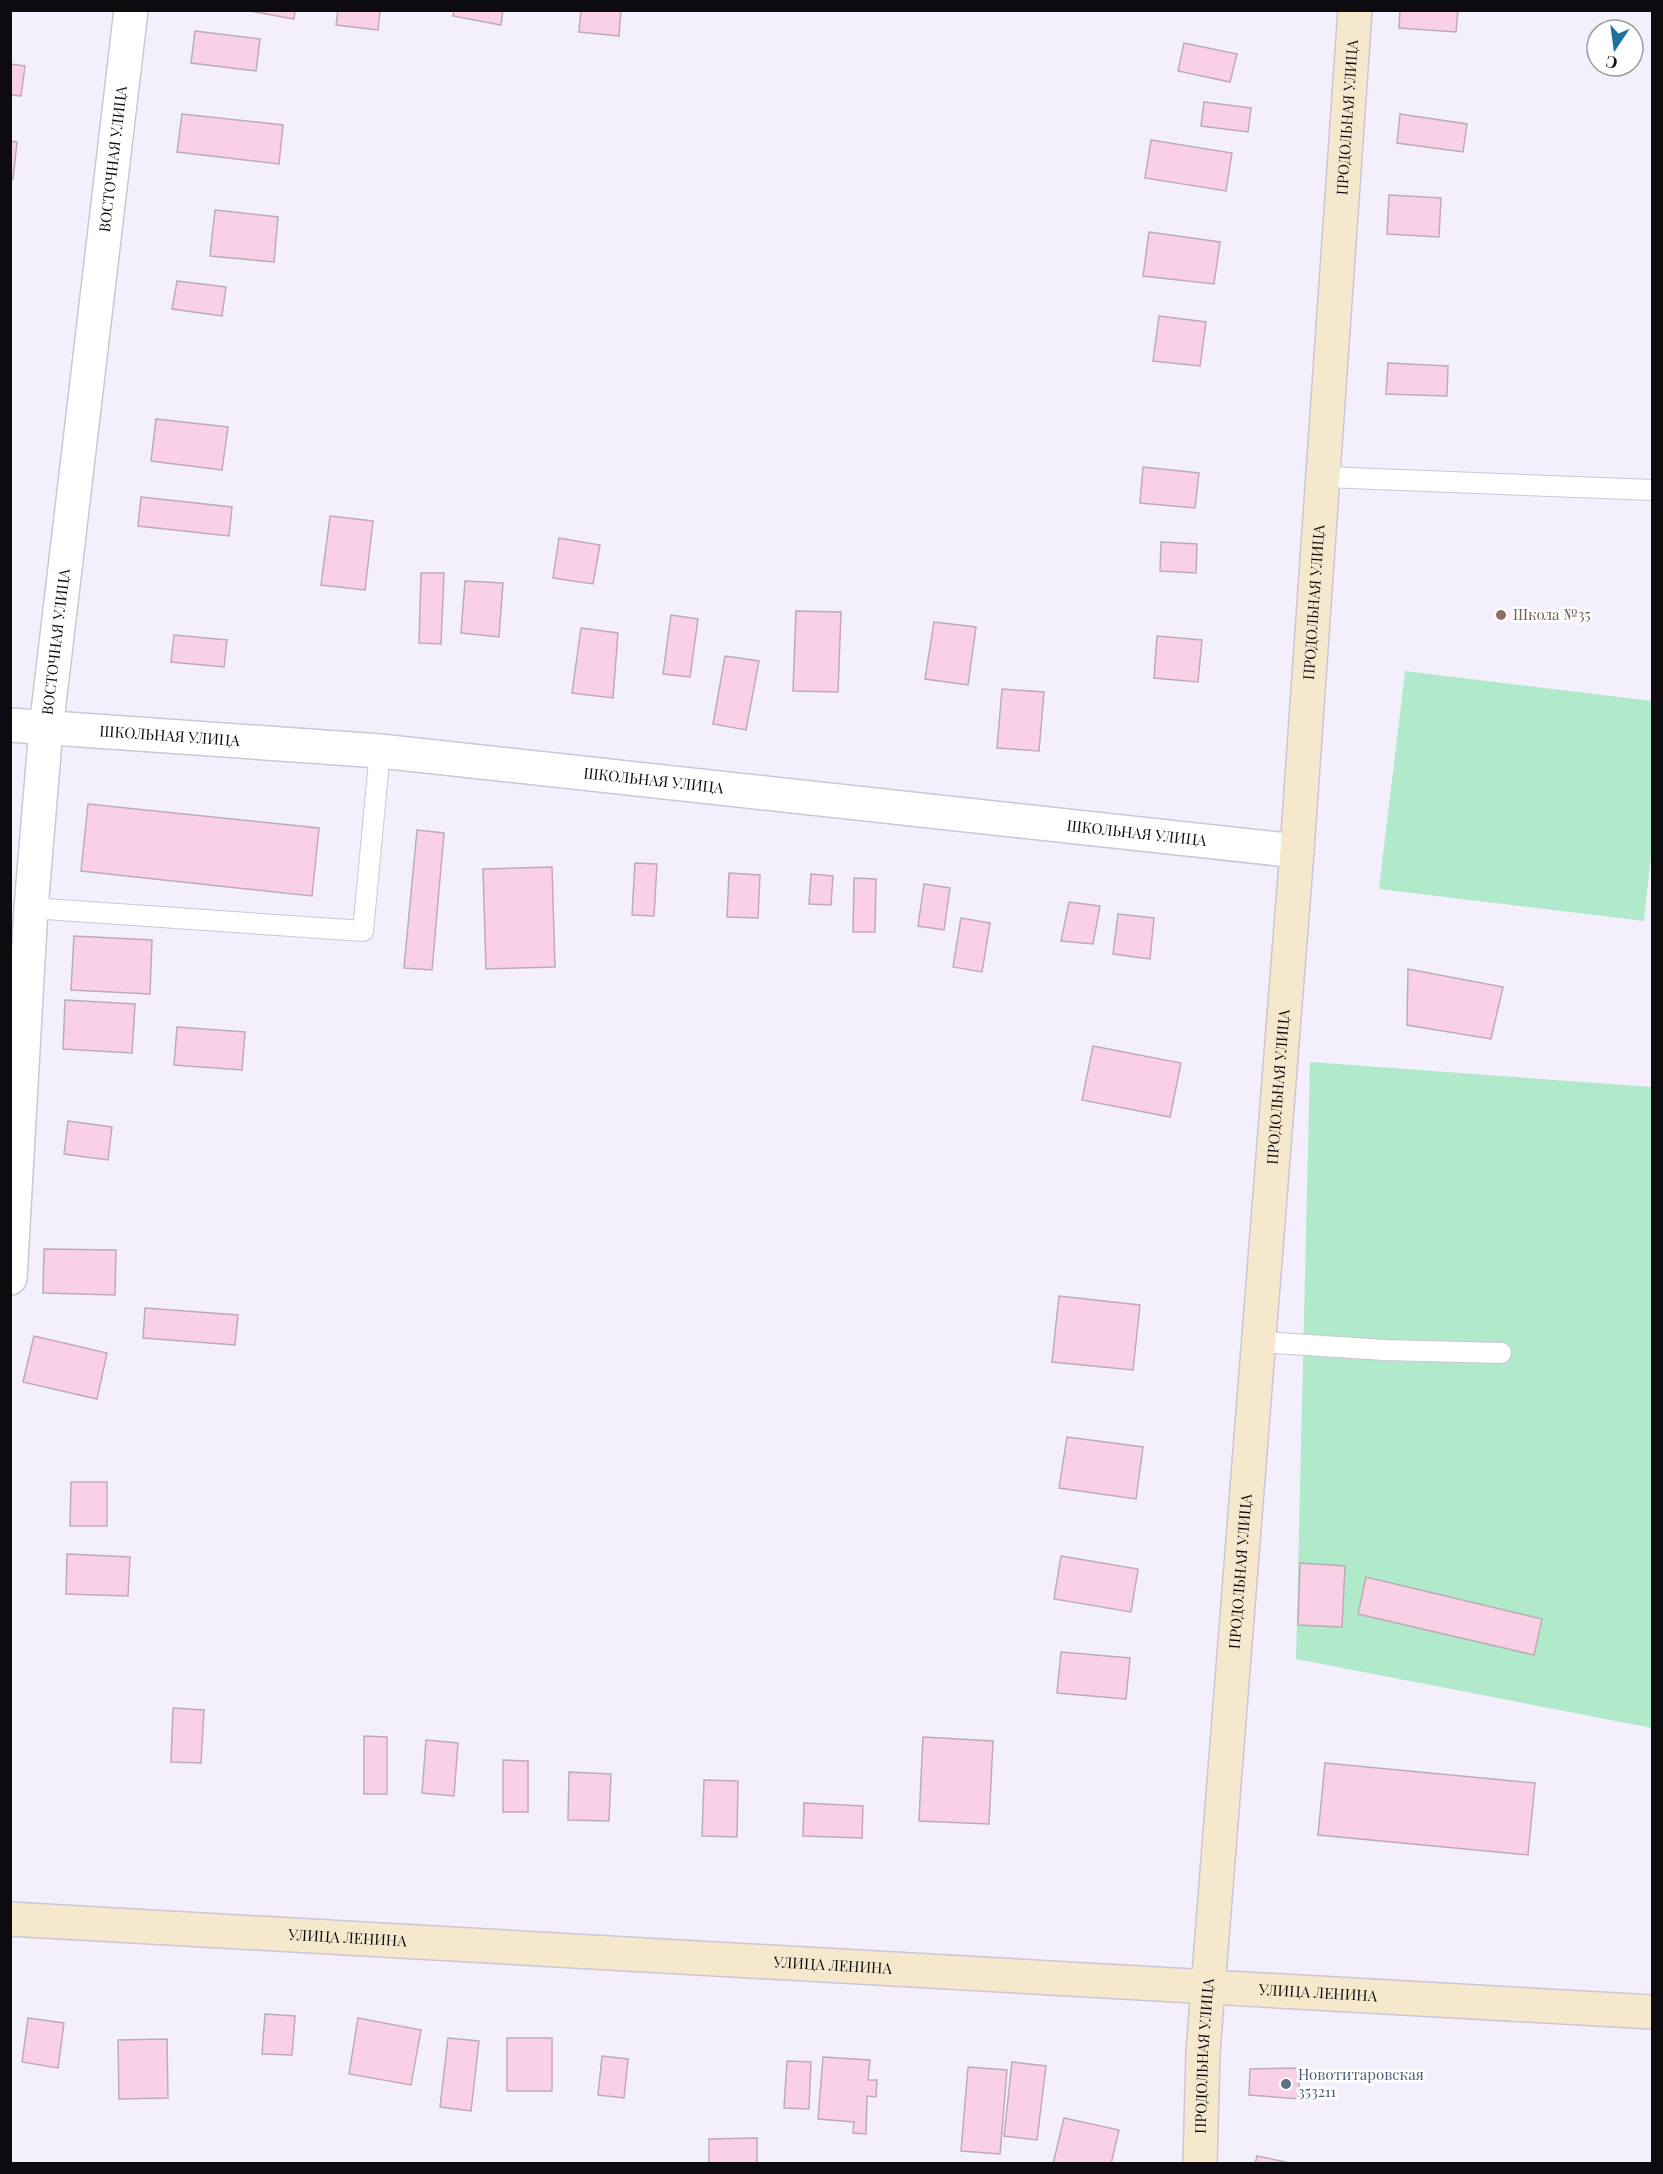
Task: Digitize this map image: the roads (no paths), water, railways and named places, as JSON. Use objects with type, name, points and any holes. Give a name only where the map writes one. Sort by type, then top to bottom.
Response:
[{"type":"street","name":"ВОСТОЧНАЯ УЛИЦА","points":[[10,1278],[31,908],[46,729],[131,10]]},
{"type":"street","name":"ПРОДОЛЬНАЯ УЛИЦА","points":[[1200,2163],[1203,2052],[1251,1418],[1260,1342],[1325,477],[1354,10]]},
{"type":"street","name":"ШКОЛЬНАЯ УЛИЦА","points":[[10,725],[380,751],[1297,851]]},
{"type":"street","name":"УЛИЦА ЛЕНИНА","points":[[10,1919],[1653,2012]]},
{"type":"lane","points":[[1325,477],[1653,490]]},
{"type":"lane","points":[[31,908],[363,931],[380,751]]},
{"type":"lane","points":[[1260,1342],[1385,1350],[1501,1353]]},
{"type":"place","name":"Школа №35","points":[[1501,615]]},
{"type":"place","name":"Новотитаровская 353211","points":[[1286,2084]]}]
